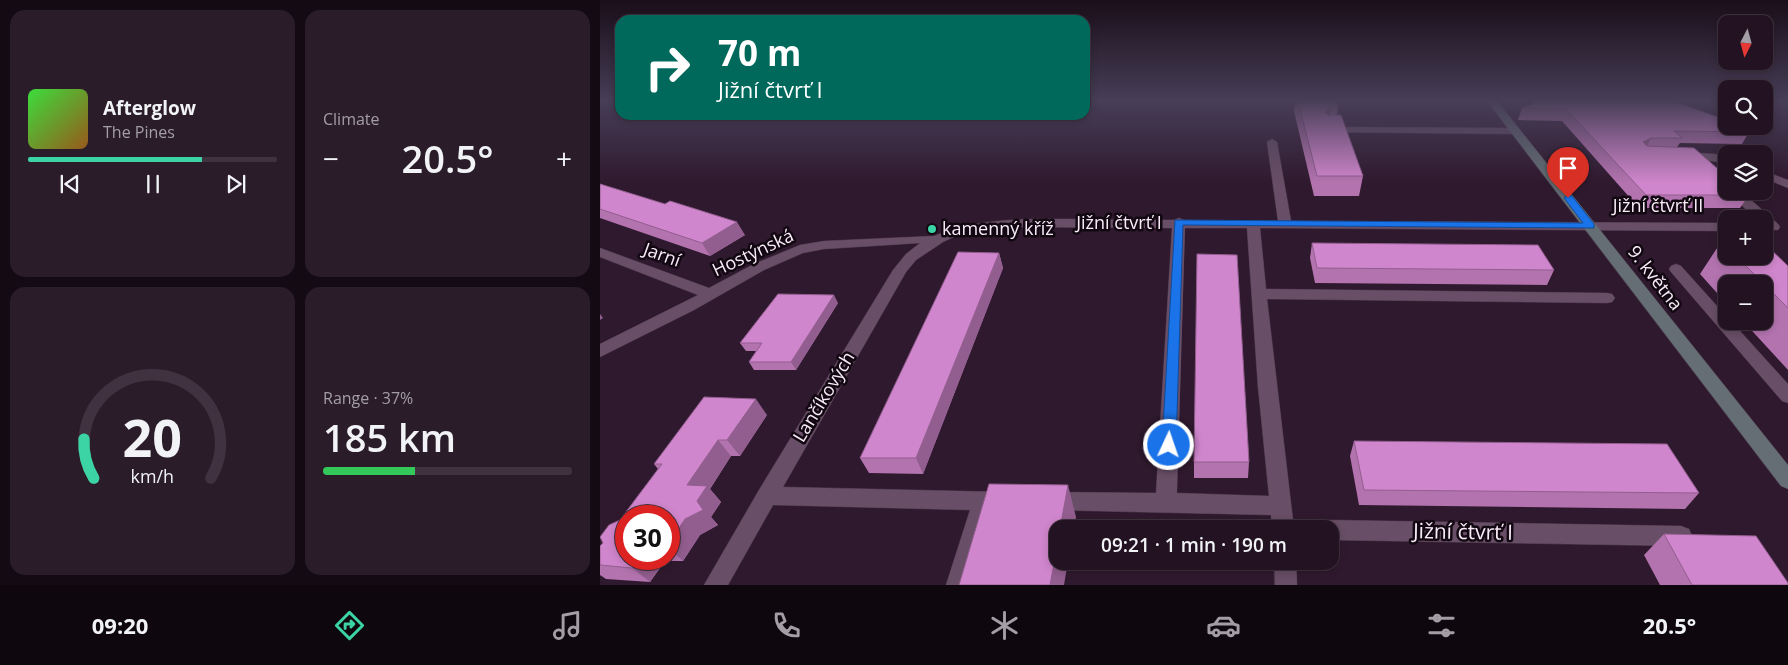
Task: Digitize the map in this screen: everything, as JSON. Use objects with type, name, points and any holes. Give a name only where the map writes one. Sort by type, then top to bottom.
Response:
[{"type":"main road","name":"9. května","points":[[1514,128],[1788,480]]},
{"type":"street","points":[[1328,130],[1516,131]]},
{"type":"street","points":[[1272,142],[1285,224]]},
{"type":"street","points":[[1672,155],[1718,158]]},
{"type":"street","points":[[1773,178],[1788,184]]},
{"type":"street","points":[[1741,200],[1752,210]]},
{"type":"street","points":[[1166,502],[1178,222]]},
{"type":"street","name":"Jižní čtvrť I","points":[[956,231],[1002,223],[1178,222],[1590,226]]},
{"type":"street","points":[[1253,223],[1282,520]]},
{"type":"street","name":"Jižní čtvrť II","points":[[1590,226],[1718,227]]},
{"type":"street","points":[[1773,227],[1788,227]]},
{"type":"street","name":"Lančíkových","points":[[715,585],[900,270],[910,258],[935,240],[956,231]]},
{"type":"street","name":"Hostýnská","points":[[600,351],[759,267],[800,249],[824,245],[935,240]]},
{"type":"street","name":"Jarní","points":[[600,252],[710,294]]},
{"type":"street","points":[[1676,269],[1788,396]]},
{"type":"street","points":[[1259,294],[1607,298]]},
{"type":"street","points":[[766,496],[983,501],[1166,502],[1280,506]]},
{"type":"street","points":[[957,585],[983,501]]},
{"type":"street","name":"Jižní čtvrť I","points":[[1339,530],[1700,536]]},
{"type":"street","points":[[1285,570],[1286,585]]},
{"type":"building","points":[[1305,128],[1346,128],[1363,176],[1317,176]]},
{"type":"building","points":[[1584,128],[1718,128],[1718,132],[1674,131],[1682,138],[1651,138],[1643,142],[1647,146],[1694,148],[1718,169],[1718,195],[1646,195]]},
{"type":"building","points":[[600,184],[665,204],[670,201],[737,222],[702,243],[600,209]]},
{"type":"building","points":[[1312,243],[1538,245],[1554,270],[1317,268]]},
{"type":"building","points":[[958,252],[999,253],[916,458],[860,458]]},
{"type":"building","points":[[1773,252],[1788,266],[1788,308],[1773,293],[1773,275],[1755,275],[1745,265],[1773,265]]},
{"type":"building","points":[[1197,254],[1237,255],[1249,462],[1194,462]]},
{"type":"building","points":[[778,294],[834,295],[791,362],[749,362],[762,343],[740,343]]},
{"type":"building","points":[[704,397],[756,399],[727,440],[718,440],[687,485],[707,486],[697,501],[703,510],[685,519],[680,526],[680,505],[631,505],[662,464],[654,464]]},
{"type":"building","points":[[1354,441],[1667,444],[1699,493],[1364,490]]},
{"type":"building","points":[[989,484],[1068,485],[1062,520],[1049,520],[1049,570],[1053,570],[1050,585],[959,585]]},
{"type":"building","points":[[615,522],[615,566],[600,565],[600,546],[603,543],[600,537],[609,525]]},
{"type":"building","points":[[1664,534],[1756,536],[1788,585],[1692,585]]},
{"type":"place","name":"kamenný kříž","points":[[932,229]]},
{"type":"route","points":[[1169,445],[1178,222],[1590,226],[1568,198]]}]
